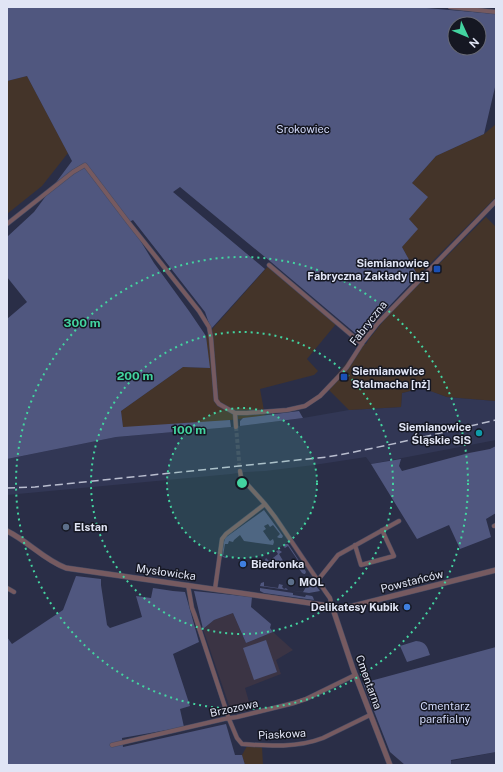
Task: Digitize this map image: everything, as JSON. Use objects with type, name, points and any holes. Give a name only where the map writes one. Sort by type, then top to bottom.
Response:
[{"type":"street","points":[[450,7],[496,12]]},
{"type":"street","points":[[7,224],[73,172],[85,165],[199,311],[209,327],[216,400],[219,404],[235,413],[236,427]]},
{"type":"street","name":"Fabryczna","points":[[235,413],[287,410],[305,406],[313,401],[330,387],[347,367],[362,344],[392,307],[496,201]]},
{"type":"street","points":[[269,265],[362,344]]},
{"type":"street","points":[[240,472],[246,483],[275,517],[330,598],[332,606]]},
{"type":"street","points":[[215,589],[222,538],[265,504]]},
{"type":"street","points":[[318,580],[338,555],[399,521]]},
{"type":"street","points":[[355,545],[361,565],[394,556],[382,530]]},
{"type":"street","name":"Mysłowicka","points":[[7,531],[55,563],[66,568],[332,606]]},
{"type":"street","name":"Powstańców","points":[[332,606],[348,607],[496,570]]},
{"type":"street","points":[[188,585],[192,608],[229,719]]},
{"type":"street","points":[[7,588],[14,592]]},
{"type":"street","name":"Cmentarna","points":[[332,606],[355,675],[390,765]]},
{"type":"street","name":"Brzozowa","points":[[112,745],[294,703],[306,699],[355,675]]},
{"type":"street","name":"Piaskowa","points":[[229,719],[236,738],[242,744],[273,746],[306,743],[323,738],[370,715]]},
{"type":"shaded area","points":[[27,76],[68,153],[42,186],[7,214],[7,81]]},
{"type":"shaded area","points":[[496,124],[496,197],[418,276],[402,247],[417,229],[409,219],[412,183],[436,156],[484,134]]},
{"type":"shaded area","points":[[486,217],[496,227],[496,401],[447,397],[422,388],[402,393],[401,407],[349,410],[326,387],[361,343],[366,344],[389,314]]},
{"type":"shaded area","points":[[269,265],[336,324],[307,359],[318,371],[314,375],[260,389],[265,416],[222,421],[123,428],[121,411],[183,367],[209,368],[206,336]]},
{"type":"shaded area","points":[[423,388],[447,397],[496,401],[496,440],[371,464],[366,457],[265,471],[7,495],[7,459],[116,437],[231,427],[303,418],[349,410],[401,407],[402,393]]},
{"type":"shaded area","points":[[233,613],[246,643],[273,632],[293,650],[276,660],[281,674],[245,688],[251,709],[232,714],[203,629],[214,620]]},
{"type":"shaded area","points":[[247,746],[262,747],[263,765],[245,765],[242,755]]},
{"type":"shaded area","points":[[496,752],[496,765],[451,765],[451,761]]},
{"type":"green space","name":"Srokowiec","points":[[7,7],[415,7],[496,14],[496,83],[484,134],[436,156],[412,183],[428,197],[409,219],[418,229],[402,247],[418,276],[377,319],[362,339],[180,187],[173,192],[265,269],[211,329],[205,312],[133,220],[129,222],[154,263],[206,336],[210,368],[183,367],[121,411],[123,427],[230,420],[231,427],[116,437],[7,459],[7,319],[27,302],[7,277],[7,237],[34,212],[72,161],[27,76],[7,81]]},
{"type":"green space","points":[[299,411],[303,418],[240,426],[240,421],[243,418]]},
{"type":"green space","points":[[496,446],[496,513],[486,519],[491,537],[460,549],[449,525],[417,539],[371,464],[401,459],[399,466],[402,471],[469,453],[490,449]]},
{"type":"green space","points":[[264,510],[283,536],[282,538],[277,537],[280,534],[273,525],[270,527],[268,524],[264,526],[266,529],[263,531],[270,541],[273,539],[273,545],[244,541],[240,535],[233,542],[229,541],[228,544],[225,544],[223,556],[227,557],[223,557],[222,556],[225,538]]},
{"type":"green space","points":[[285,544],[288,544],[305,570],[305,574],[302,573],[296,564],[299,562],[288,546],[285,548],[284,547]]},
{"type":"green space","points":[[279,550],[282,552],[279,554],[285,564],[267,562],[267,566],[265,565],[264,562],[266,558],[269,561],[278,554],[276,551]]},
{"type":"green space","points":[[289,562],[288,567],[285,568],[285,564]]},
{"type":"green space","points":[[76,576],[101,579],[107,625],[110,628],[142,617],[136,596],[151,598],[153,588],[185,592],[199,642],[173,654],[190,706],[180,709],[184,727],[122,738],[123,747],[226,724],[235,755],[242,755],[245,765],[7,765],[7,637],[12,644],[63,610]]},
{"type":"green space","points":[[311,580],[320,591],[309,593],[288,590],[303,592],[306,587],[308,587],[307,586]]},
{"type":"green space","points":[[264,582],[264,586],[278,588],[279,584],[283,585],[282,587],[284,589],[286,588],[288,590],[260,586],[261,583]]},
{"type":"green space","points":[[260,588],[293,593],[293,595],[305,597],[306,595],[312,596],[314,600],[264,593],[260,591]]},
{"type":"green space","points":[[194,591],[252,597],[251,607],[271,624],[270,628],[273,632],[246,643],[233,613],[214,620],[203,629]]},
{"type":"green space","points":[[266,640],[277,672],[254,680],[243,648]]},
{"type":"green space","points":[[416,641],[422,642],[427,647],[430,655],[407,662],[400,646]]},
{"type":"green space","name":"Cmentarz parafialny","points":[[496,647],[496,752],[451,760],[451,765],[405,765],[390,752],[363,683]]},
{"type":"tunnel","points":[[236,427],[240,471]]},
{"type":"railway","points":[[7,488],[35,487],[327,457],[496,420]]},
{"type":"place","name":"Siemianowice Fabryczna Zakłady [nż]","points":[[437,269]]},
{"type":"place","name":"Siemianowice Stalmacha [nż]","points":[[344,377]]},
{"type":"place","name":"Siemianowice Śląskie SiS","points":[[479,433]]},
{"type":"place","name":"Elstan","points":[[66,527]]},
{"type":"place","name":"Biedronka","points":[[243,564]]},
{"type":"place","name":"MOL","points":[[291,582]]},
{"type":"place","name":"Delikatesy Kubik","points":[[407,607]]}]
